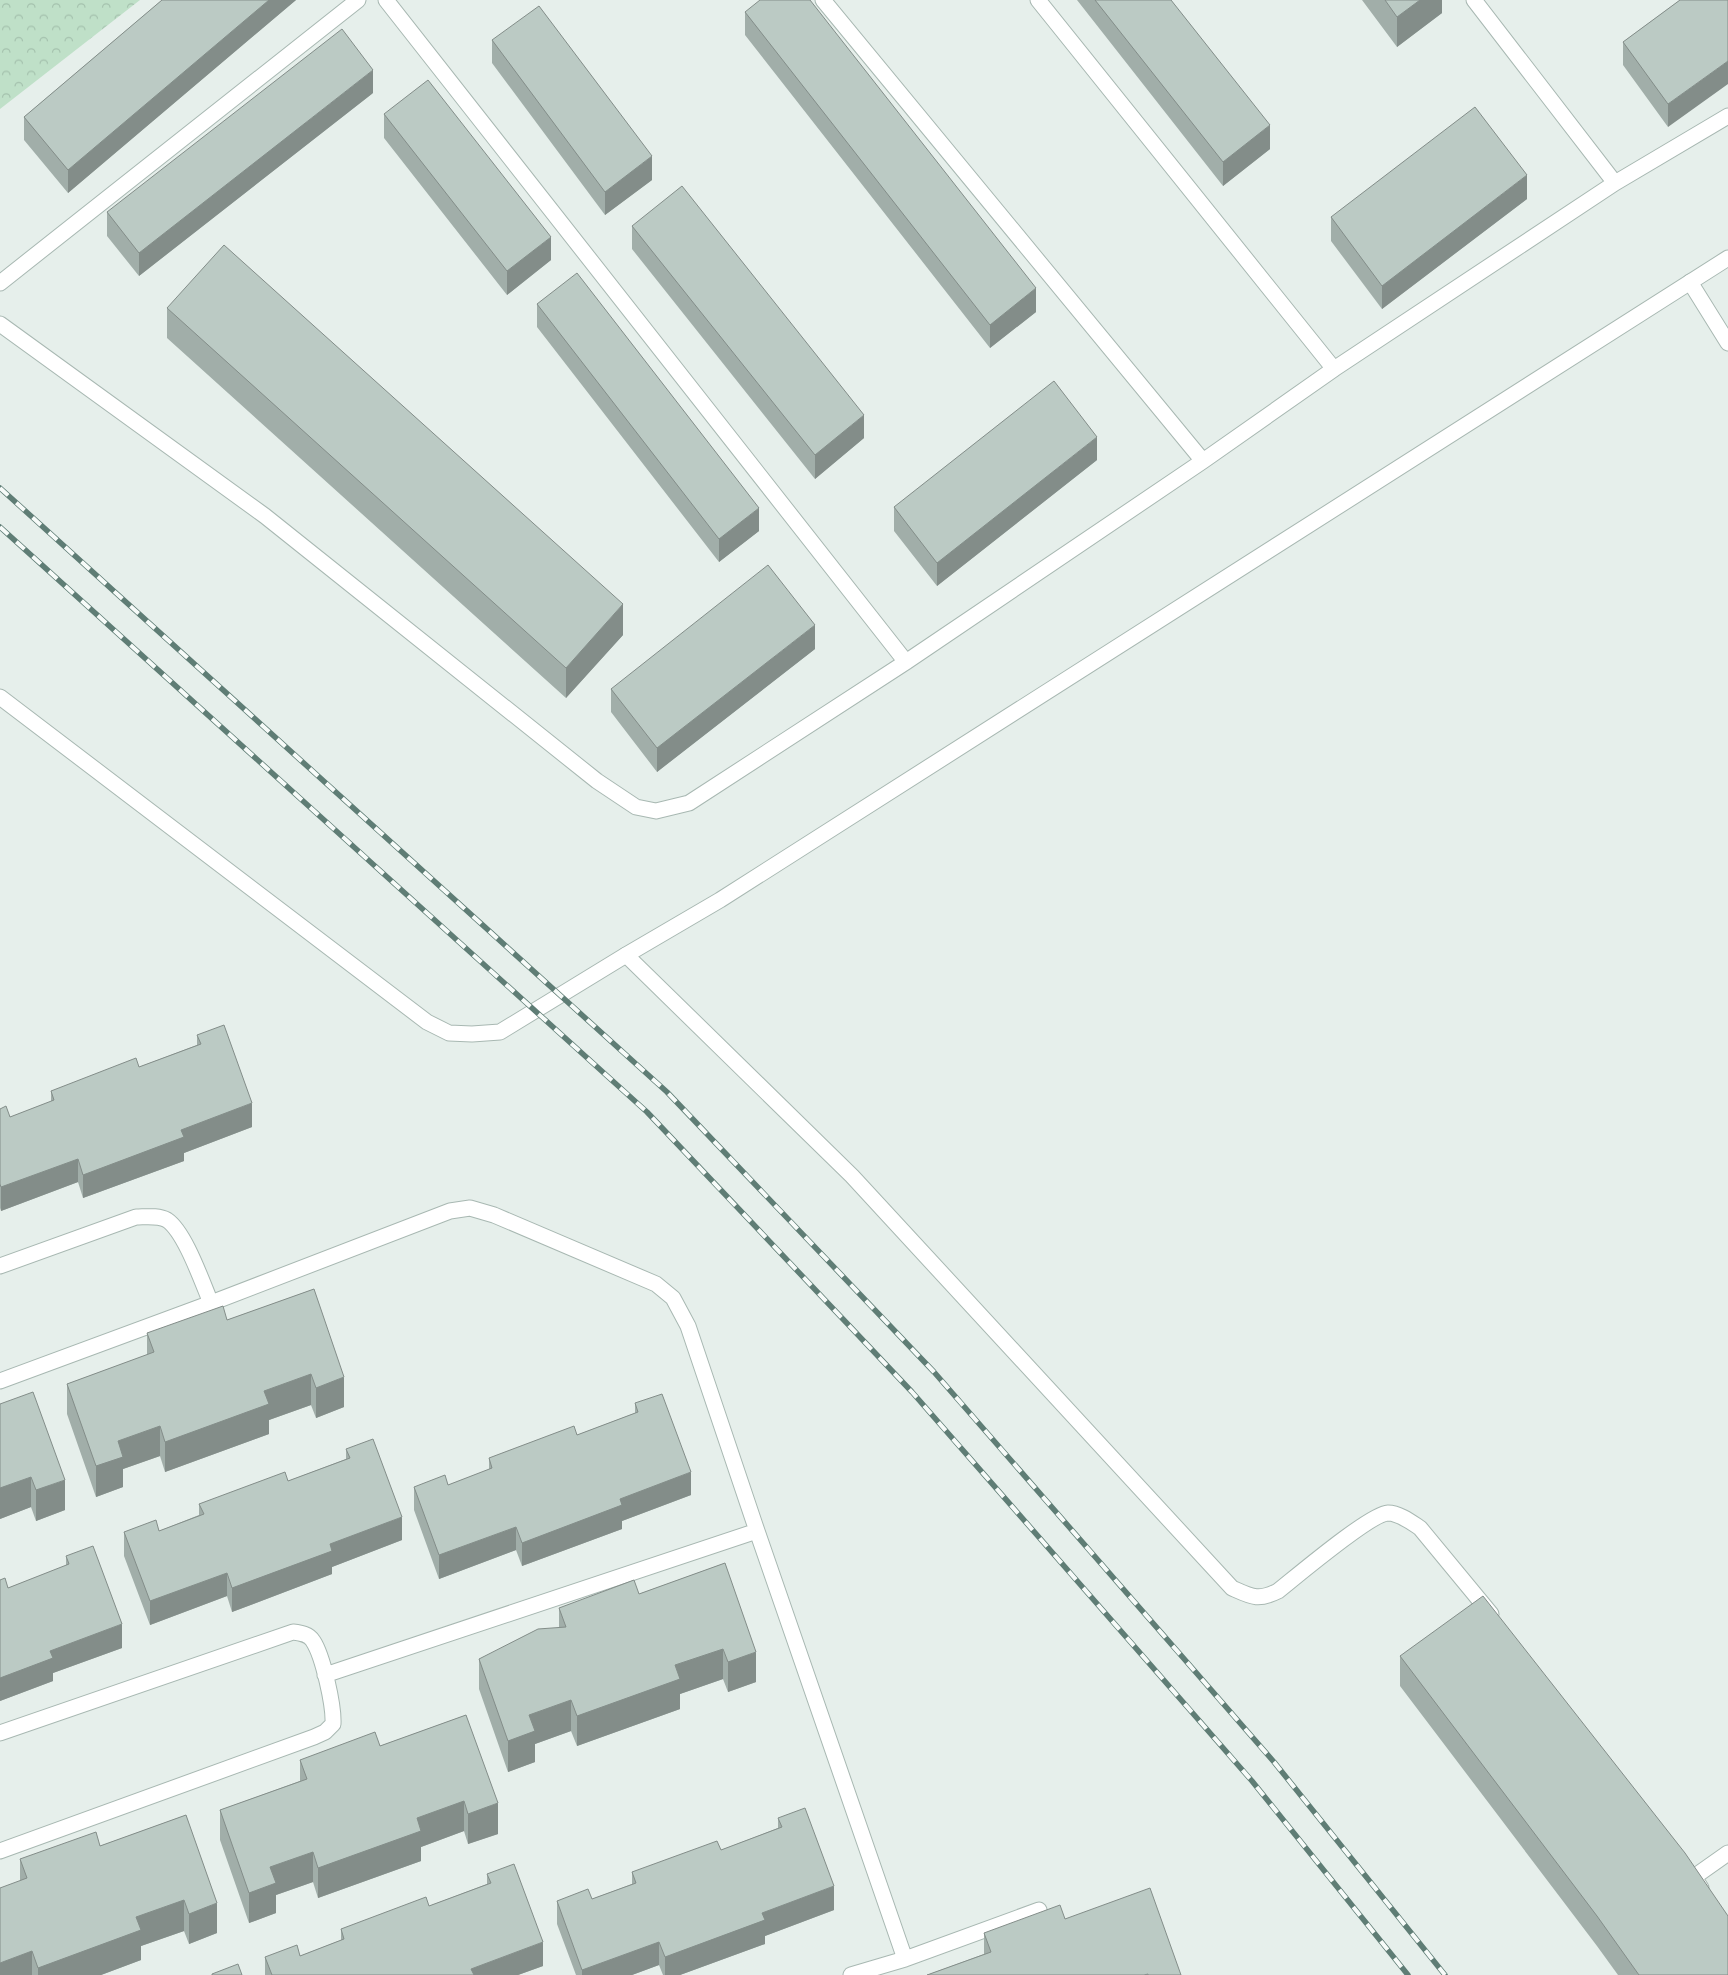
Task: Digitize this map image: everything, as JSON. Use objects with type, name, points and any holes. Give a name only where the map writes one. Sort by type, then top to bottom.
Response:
[{"type":"street","points":[[0,283],[358,0]]},
{"type":"street","points":[[386,0],[906,662]]},
{"type":"street","points":[[823,0],[1203,461]]},
{"type":"street","points":[[1038,0],[1334,369]]},
{"type":"street","points":[[1474,0],[1615,183]]},
{"type":"street","points":[[0,324],[265,516],[597,781],[636,807],[656,811],[689,803],[906,662],[1203,461],[1334,369],[1615,183],[1728,116]]},
{"type":"street","points":[[0,696],[427,1022],[449,1033],[500,1032],[626,954],[720,900],[1728,258]]},
{"type":"street","points":[[1690,282],[1728,343]]},
{"type":"street","points":[[626,954],[852,1176],[1232,1588],[1247,1595],[1265,1598],[1278,1591],[1368,1522],[1388,1513],[1404,1518],[1420,1528],[1499,1624]]},
{"type":"street","points":[[0,1381],[211,1303],[450,1211],[470,1208],[494,1215],[656,1284],[674,1298],[688,1326],[905,1959]]},
{"type":"street","points":[[0,1266],[136,1217],[152,1216],[165,1219],[176,1229],[211,1303]]},
{"type":"street","points":[[325,1675],[757,1531]]},
{"type":"street","points":[[0,1733],[293,1632],[305,1634],[313,1641],[325,1675],[334,1711],[333,1724],[325,1732],[0,1851]]},
{"type":"street","points":[[1711,1902],[1691,1873],[1728,1853]]},
{"type":"street","points":[[851,1975],[905,1959],[1039,1910]]},
{"type":"green space","points":[[0,0],[140,0],[0,109]]},
{"type":"building","points":[[162,0],[269,0],[68,170],[24,117]]},
{"type":"building","points":[[760,0],[810,0],[1036,288],[990,325],[745,12]]},
{"type":"building","points":[[1095,0],[1171,0],[1270,125],[1223,162]]},
{"type":"building","points":[[1385,0],[1420,0],[1397,17]]},
{"type":"building","points":[[1680,0],[1728,0],[1728,61],[1668,104],[1623,42]]},
{"type":"building","points":[[539,6],[652,156],[605,192],[492,40]]},
{"type":"building","points":[[342,29],[373,70],[139,253],[107,212]]},
{"type":"building","points":[[428,80],[551,237],[507,271],[384,114]]},
{"type":"building","points":[[1475,107],[1527,175],[1382,286],[1331,217]]},
{"type":"building","points":[[682,186],[864,415],[815,455],[632,226]]},
{"type":"building","points":[[224,245],[623,604],[566,668],[167,308]]},
{"type":"building","points":[[577,273],[759,508],[719,539],[537,304]]},
{"type":"building","points":[[1054,381],[1097,437],[937,563],[894,507]]},
{"type":"building","points":[[768,565],[815,625],[657,748],[611,689]]},
{"type":"building","points":[[224,1025],[252,1103],[181,1130],[184,1137],[83,1175],[78,1159],[1,1187],[0,1109],[6,1106],[10,1117],[54,1100],[51,1091],[136,1058],[139,1067],[201,1044],[197,1035]]},
{"type":"building","points":[[314,1289],[344,1377],[316,1388],[311,1374],[264,1391],[269,1404],[165,1442],[160,1426],[118,1441],[123,1457],[96,1466],[67,1384],[154,1352],[147,1333],[223,1306],[227,1320]]},
{"type":"building","points":[[33,1392],[65,1480],[36,1490],[31,1477],[0,1488],[0,1404]]},
{"type":"building","points":[[662,1394],[691,1472],[620,1499],[622,1505],[522,1543],[516,1527],[439,1555],[414,1487],[445,1475],[448,1485],[492,1468],[489,1458],[574,1426],[577,1435],[638,1412],[635,1403]]},
{"type":"building","points":[[373,1439],[402,1517],[330,1544],[332,1551],[232,1588],[227,1573],[150,1601],[124,1532],[156,1520],[159,1531],[204,1514],[199,1504],[285,1472],[288,1481],[350,1458],[346,1449]]},
{"type":"building","points":[[93,1546],[122,1624],[50,1651],[53,1658],[0,1678],[0,1580],[5,1578],[8,1588],[69,1564],[66,1556]]},
{"type":"building","points":[[725,1563],[756,1652],[728,1662],[723,1649],[675,1665],[680,1679],[577,1716],[571,1700],[529,1715],[535,1731],[508,1741],[479,1659],[538,1629],[566,1627],[559,1608],[634,1580],[639,1594]]},
{"type":"building","points":[[1483,1596],[1685,1853],[1728,1916],[1728,1975],[1639,1975],[1597,1916],[1400,1656]]},
{"type":"building","points":[[466,1715],[498,1803],[468,1814],[464,1801],[417,1818],[421,1831],[318,1868],[313,1852],[270,1867],[276,1883],[249,1893],[220,1810],[307,1779],[300,1760],[375,1732],[380,1746]]},
{"type":"building","points":[[805,1808],[834,1886],[762,1913],[765,1920],[665,1957],[659,1942],[582,1970],[557,1901],[588,1889],[592,1899],[636,1883],[632,1872],[717,1841],[721,1850],[782,1827],[778,1818]]},
{"type":"building","points":[[186,1815],[217,1903],[189,1914],[184,1900],[136,1917],[141,1930],[38,1968],[32,1951],[0,1963],[0,1888],[27,1878],[20,1859],[96,1832],[100,1846]]},
{"type":"building","points":[[514,1864],[543,1942],[471,1969],[474,1975],[272,1975],[265,1957],[297,1945],[300,1956],[344,1939],[341,1929],[426,1897],[429,1906],[491,1883],[487,1874]]},
{"type":"building","points":[[1150,1888],[1181,1975],[927,1975],[991,1952],[984,1933],[1060,1905],[1065,1919]]},
{"type":"building","points":[[238,1964],[242,1975],[212,1975],[212,1974]]},
{"type":"railway","points":[[0,488],[667,1092],[934,1372],[1274,1762],[1445,1975]]},
{"type":"railway","points":[[0,527],[647,1112],[912,1392],[1252,1781],[1408,1975]]}]
